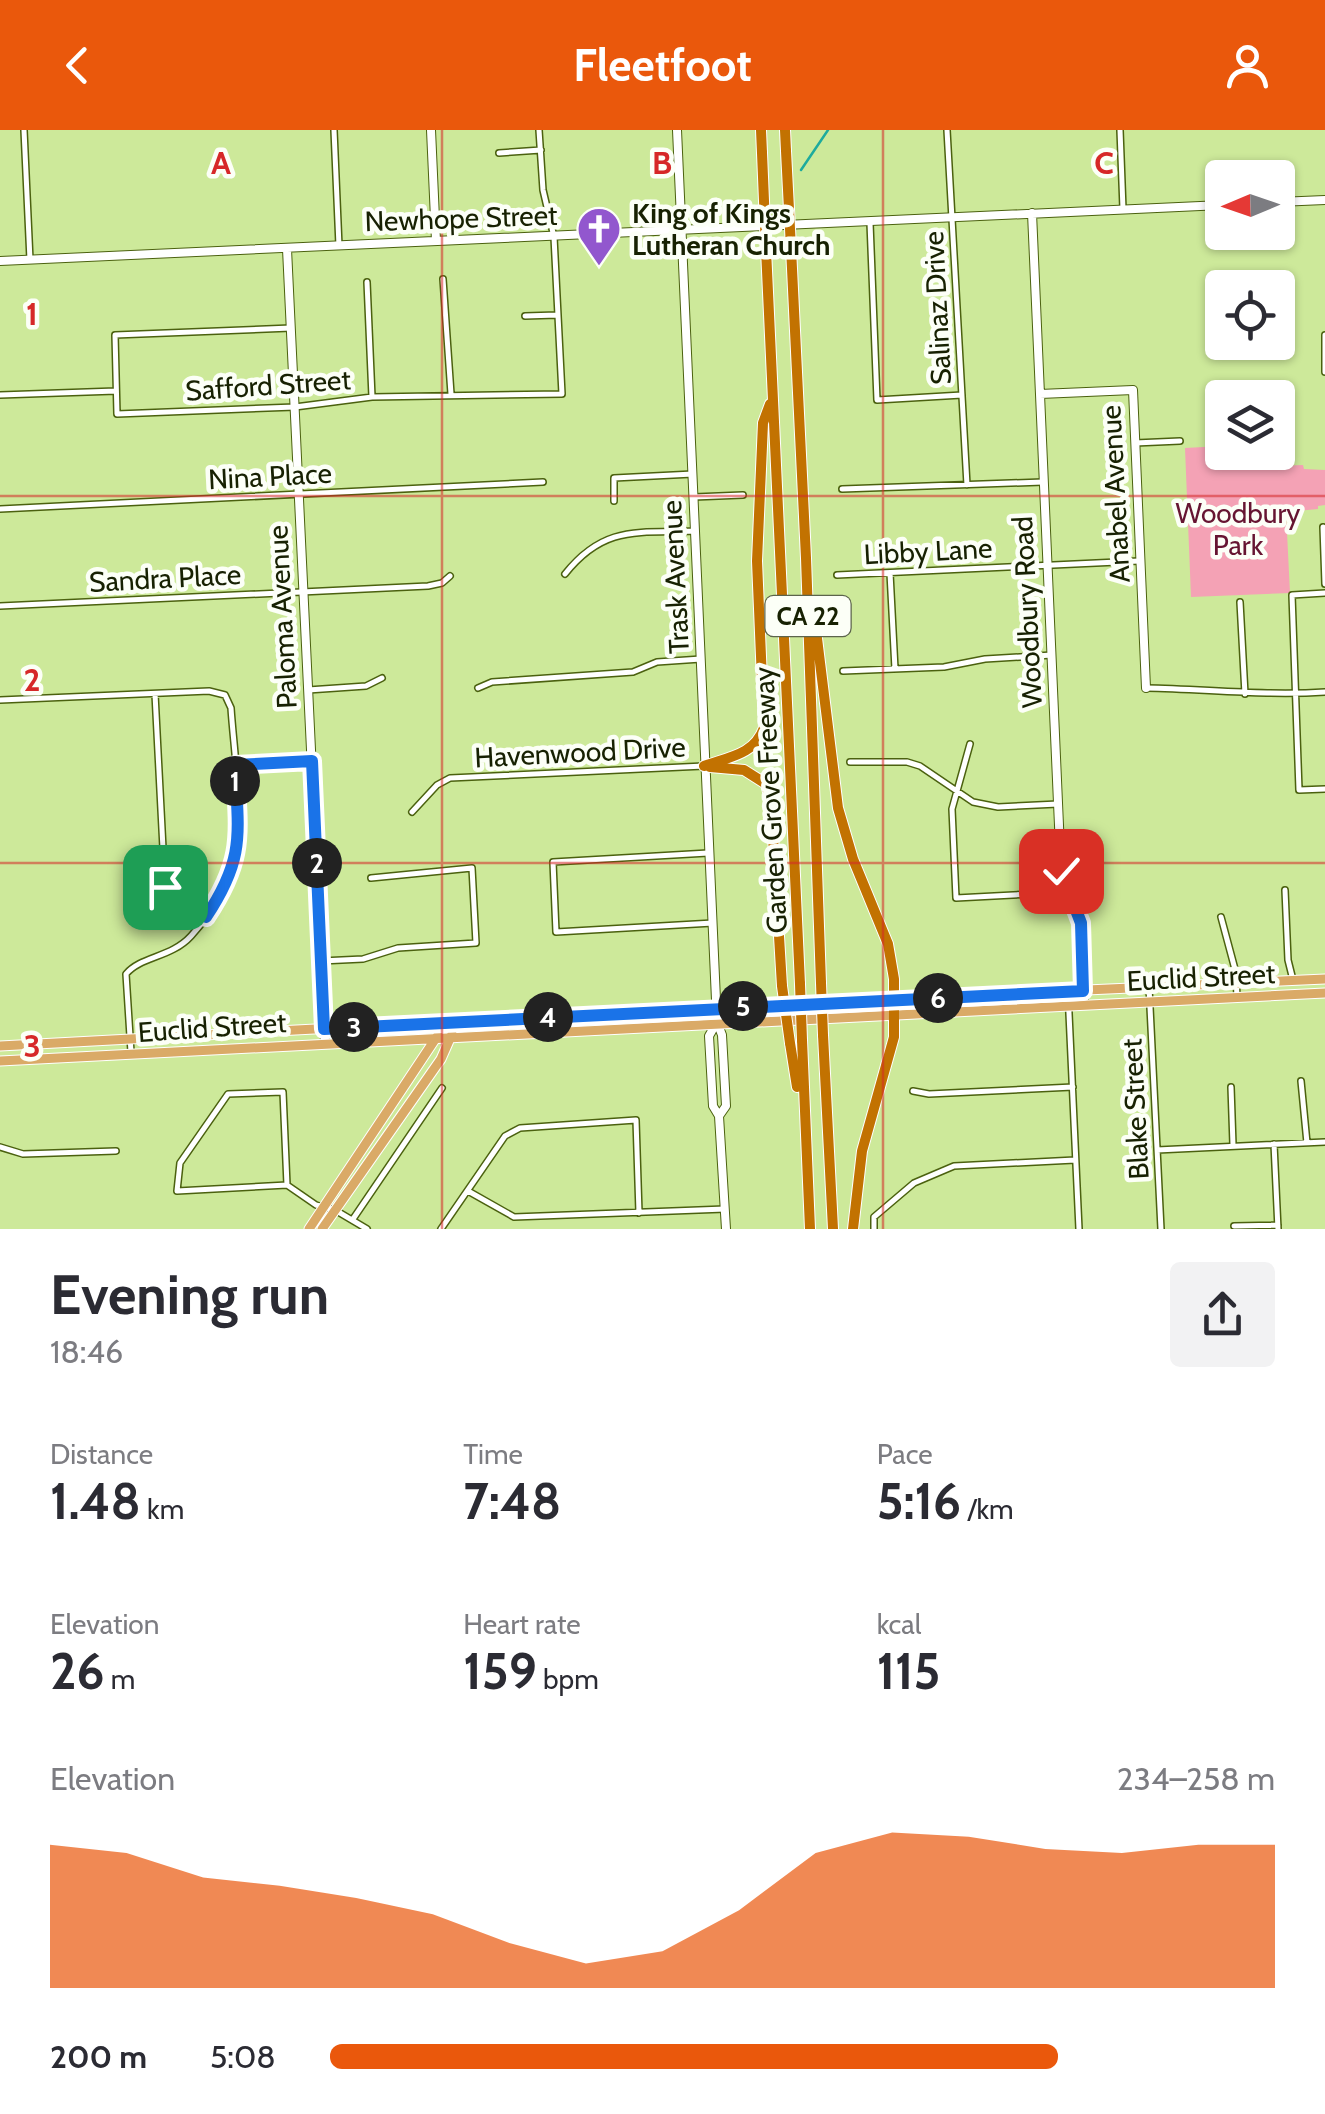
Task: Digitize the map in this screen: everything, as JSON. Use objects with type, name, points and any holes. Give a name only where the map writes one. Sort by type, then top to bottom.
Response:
[{"type":"highway","name":"Garden Grove Freeway","points":[[761,130],[800,984],[796,1042],[810,1229]]},
{"type":"highway","name":"Garden Grove Freeway","points":[[785,130],[834,1229]]},
{"type":"highway","points":[[704,766],[749,750],[764,728],[757,561],[762,423],[772,399]]},
{"type":"highway","points":[[806,558],[836,797],[850,851],[890,950],[895,1000],[892,1049],[861,1159],[853,1229]]},
{"type":"highway","points":[[704,766],[744,770],[766,784],[771,802],[782,986],[796,1042]]},
{"type":"main road","name":"Euclid Street","points":[[0,1046],[1325,979]]},
{"type":"main road","name":"Euclid Street","points":[[0,1061],[1325,993]]},
{"type":"main road","points":[[983,996],[984,1010]]},
{"type":"main road","points":[[322,1229],[363,1150],[438,1036],[440,1022]]},
{"type":"main road","points":[[309,1229],[370,1159],[444,1056],[452,1036],[452,1022]]},
{"type":"main road","points":[[363,1150],[370,1159]]},
{"type":"street","points":[[24,130],[30,260]]},
{"type":"street","points":[[334,130],[339,246]]},
{"type":"street","points":[[431,130],[436,241]]},
{"type":"street","points":[[526,316],[558,314],[554,237],[544,190],[540,130]]},
{"type":"street","name":"Trask Avenue","points":[[677,130],[708,852],[717,1022],[722,1038],[726,1106],[720,1116],[726,1229]]},
{"type":"street","name":"Salinaz Drive","points":[[948,130],[967,485]]},
{"type":"street","points":[[1120,130],[1124,209]]},
{"type":"street","points":[[499,153],[541,150]]},
{"type":"street","points":[[1295,201],[1325,200]]},
{"type":"street","name":"Newhope Street","points":[[0,261],[1205,205]]},
{"type":"street","name":"Woodbury Road","points":[[1032,213],[1061,871],[1081,923],[1084,1005]]},
{"type":"street","points":[[870,221],[877,400],[962,396]]},
{"type":"street","name":"Paloma Avenue","points":[[287,248],[325,1042]]},
{"type":"street","points":[[443,279],[451,394]]},
{"type":"street","points":[[367,282],[372,397]]},
{"type":"street","name":"Safford Street","points":[[116,391],[117,414],[295,407],[372,397],[562,394],[558,314]]},
{"type":"street","points":[[0,394],[116,391],[115,334],[291,328]]},
{"type":"street","points":[[1324,335],[1325,372]]},
{"type":"street","name":"Anabel Avenue","points":[[1040,394],[1133,390],[1146,688]]},
{"type":"street","points":[[1136,443],[1180,441]]},
{"type":"street","points":[[614,501],[614,478],[693,474]]},
{"type":"street","name":"Nina Place","points":[[0,508],[543,482]]},
{"type":"street","points":[[842,489],[1044,482]]},
{"type":"street","points":[[694,497],[742,495]]},
{"type":"street","points":[[1323,527],[1325,584]]},
{"type":"street","points":[[565,574],[590,546],[610,538],[696,531]]},
{"type":"street","name":"Libby Lane","points":[[837,575],[1140,561]]},
{"type":"street","points":[[890,573],[896,669]]},
{"type":"street","name":"Sandra Place","points":[[0,606],[428,586],[450,576]]},
{"type":"street","points":[[1325,593],[1292,595],[1299,790],[1325,789]]},
{"type":"street","points":[[1240,602],[1245,694]]},
{"type":"street","points":[[843,671],[1052,655]]},
{"type":"street","points":[[478,688],[492,682],[633,672],[657,662],[701,660]]},
{"type":"street","points":[[308,690],[366,686],[382,678]]},
{"type":"street","points":[[1146,688],[1245,694],[1325,692]]},
{"type":"street","points":[[0,700],[209,691],[225,696],[231,708],[238,842],[233,871],[190,937],[172,954],[132,966],[126,974],[131,1054]]},
{"type":"street","points":[[156,694],[165,887],[206,917]]},
{"type":"street","points":[[970,744],[952,809],[956,898],[1069,892]]},
{"type":"street","points":[[235,765],[312,761]]},
{"type":"street","points":[[850,762],[906,762],[920,766],[973,802],[998,807],[1058,804]]},
{"type":"street","name":"Havenwood Drive","points":[[412,812],[437,785],[450,778],[704,766]]},
{"type":"street","points":[[708,852],[553,862],[556,932],[712,923]]},
{"type":"street","points":[[321,960],[368,958],[404,947],[476,943],[472,868],[371,878]]},
{"type":"street","points":[[1285,890],[1293,980]]},
{"type":"street","points":[[1221,918],[1238,998]]},
{"type":"street","name":"Blake Street","points":[[1149,988],[1160,1229]]},
{"type":"street","points":[[1068,992],[1079,1229]]},
{"type":"street","points":[[1301,1081],[1306,1143]]},
{"type":"street","points":[[912,1091],[929,1094],[1072,1087]]},
{"type":"street","points":[[1231,1087],[1233,1145]]},
{"type":"street","points":[[421,1088],[436,1097]]},
{"type":"street","points":[[353,1220],[442,1088]]},
{"type":"street","points":[[287,1185],[284,1092],[228,1094],[180,1163],[177,1191],[287,1185],[316,1205],[330,1208],[367,1229]]},
{"type":"street","points":[[441,1229],[505,1136],[520,1128],[636,1120],[639,1213]]},
{"type":"street","points":[[1157,1150],[1325,1142]]},
{"type":"street","points":[[1234,1226],[1278,1227],[1274,1144]]},
{"type":"street","points":[[0,1147],[23,1154],[116,1150]]},
{"type":"street","points":[[874,1229],[874,1217],[914,1182],[954,1166],[1075,1160]]},
{"type":"street","points":[[468,1190],[514,1218],[725,1209]]},
{"type":"green space","name":"Woodbury Park","points":[[1205,447],[1205,470],[1295,470],[1295,465],[1303,465],[1304,469],[1325,470],[1325,505],[1286,512],[1290,593],[1191,597],[1185,448]]},
{"type":"waterway","points":[[801,170],[828,130]]},
{"type":"place","name":"King of Kings Lutheran Church","points":[[599,267]]},
{"type":"route","points":[[165,887],[206,917],[233,871],[238,842],[235,765],[312,761],[324,1029],[1083,991],[1081,923],[1061,871]]}]
